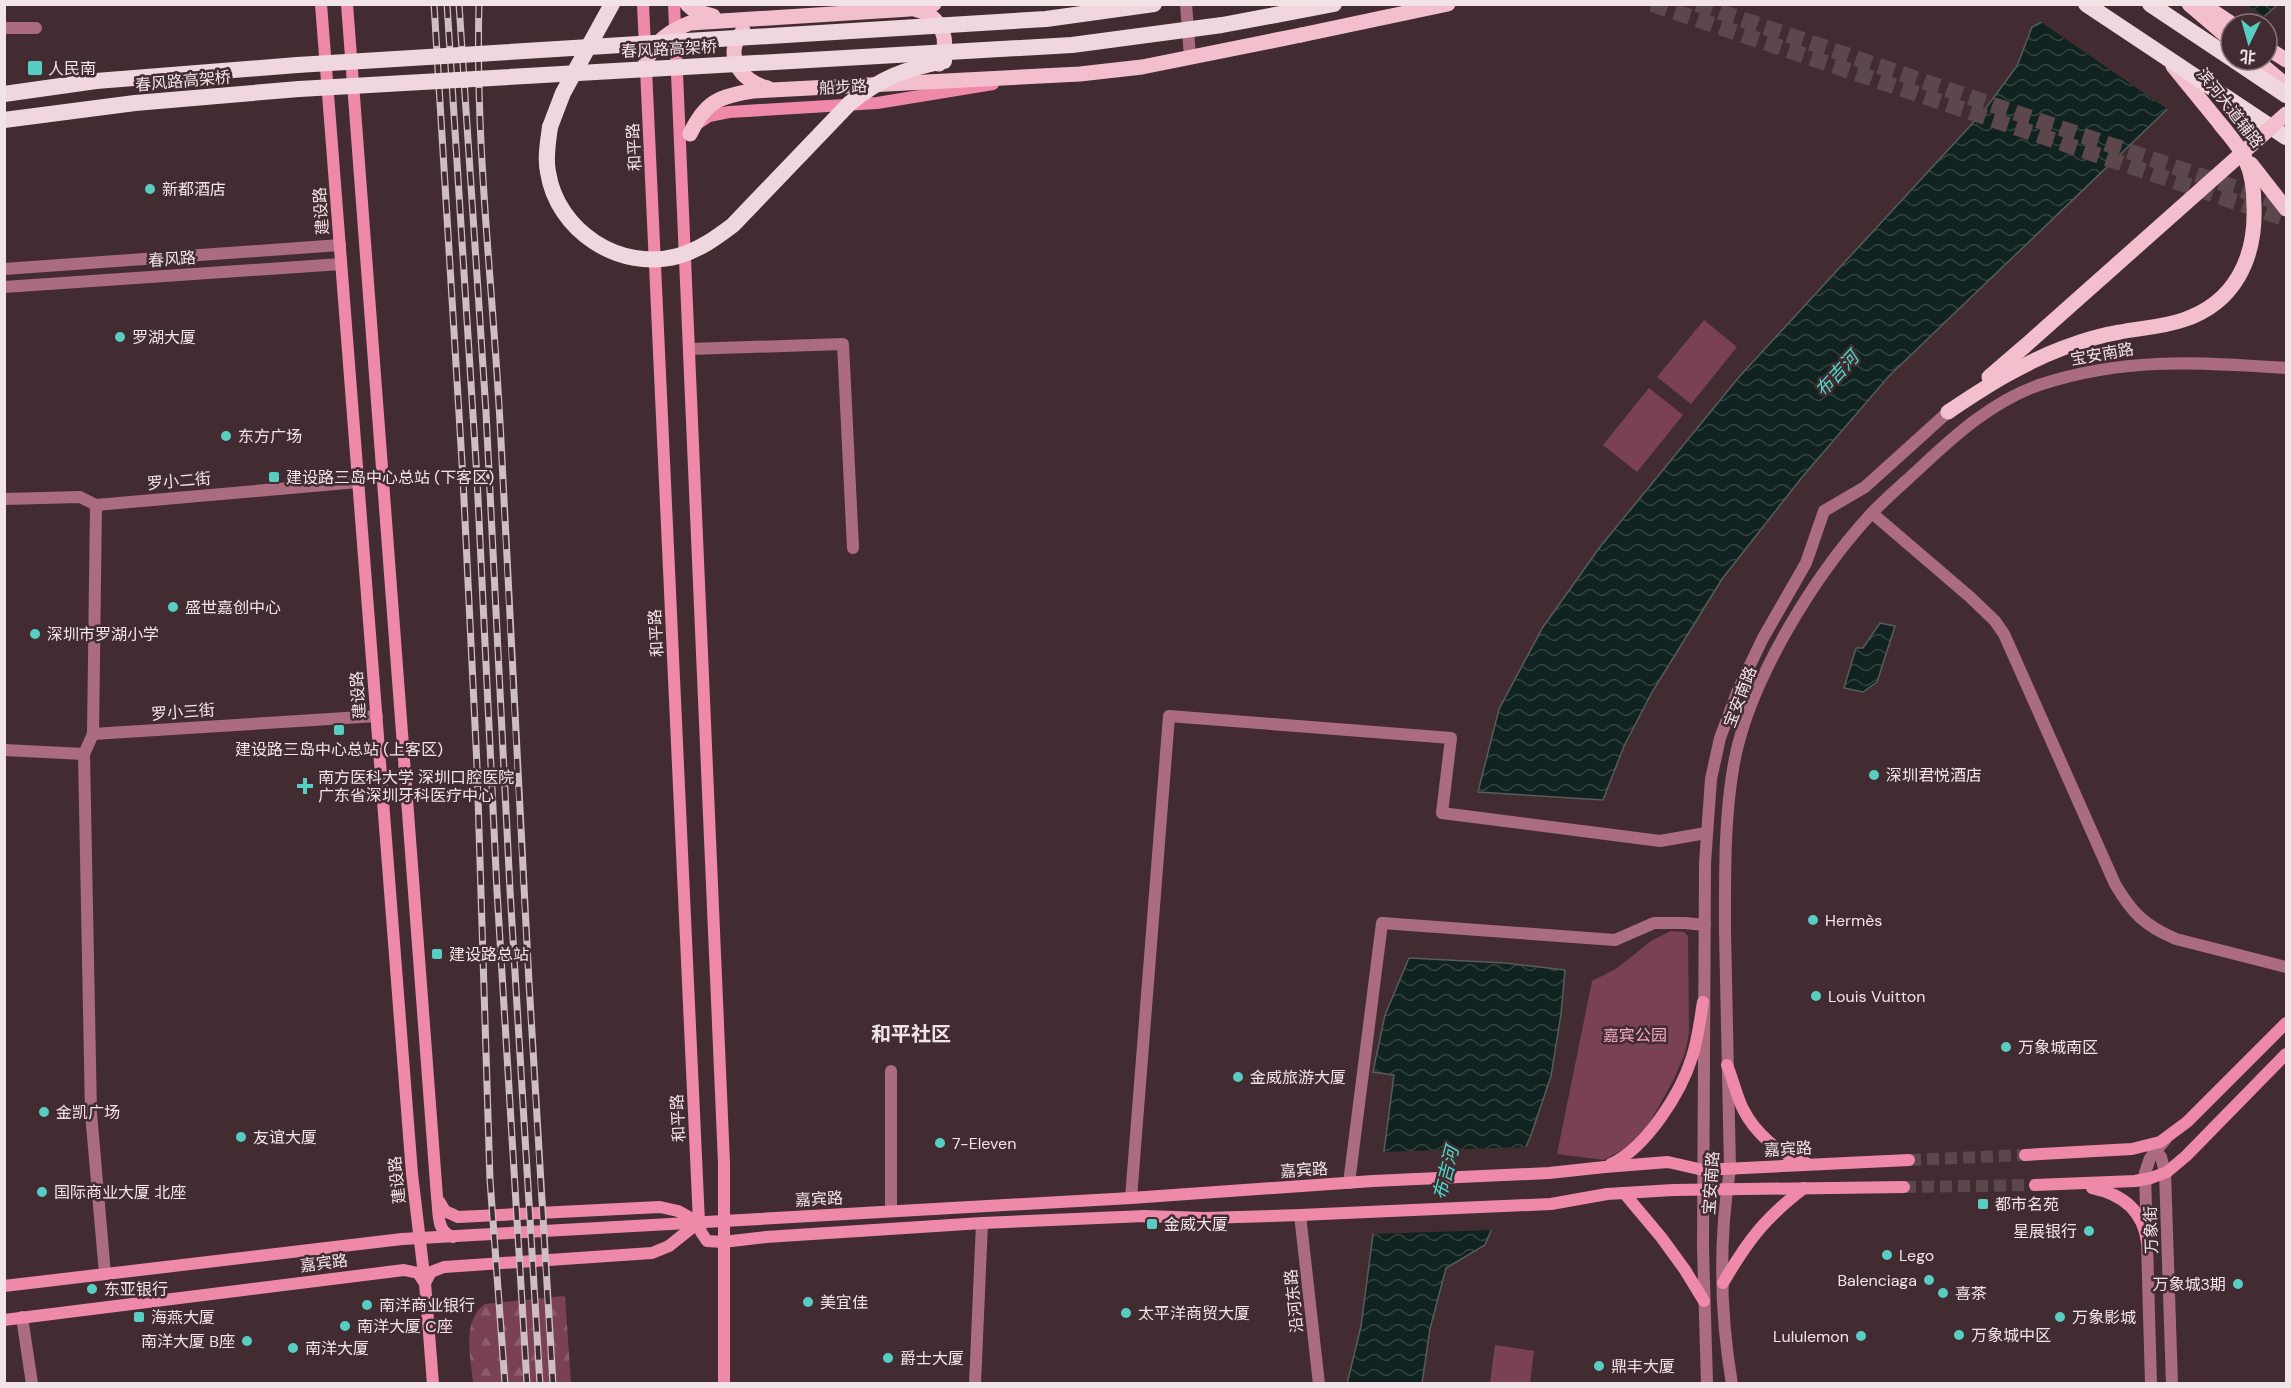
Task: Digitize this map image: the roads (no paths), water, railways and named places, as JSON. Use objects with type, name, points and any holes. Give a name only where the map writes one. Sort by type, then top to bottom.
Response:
[{"type":"highway","points":[[612,4],[563,93],[550,127],[547,171],[558,204],[567,220],[600,246],[618,254],[638,258],[658,259],[677,256],[716,238],[733,225],[849,104],[873,85],[908,69],[996,51]]},
{"type":"highway","name":"春风路高架桥","points":[[4,94],[96,81],[172,74],[1046,19],[1154,4]]},
{"type":"highway","name":"春风路高架桥","points":[[4,120],[135,103],[299,89],[996,51],[1132,38],[1222,25],[1334,4]]},
{"type":"highway","points":[[2086,4],[2286,137]]},
{"type":"highway","points":[[2150,4],[2219,50]]},
{"type":"highway","points":[[2258,72],[2276,81],[2286,95]]},
{"type":"main road","name":"建设路","points":[[321,4],[412,1174],[425,1283],[432,1383]]},
{"type":"main road","points":[[347,4],[437,1197],[441,1228],[448,1236],[453,1237]]},
{"type":"main road","name":"和平路","points":[[644,4],[699,1222]]},
{"type":"main road","points":[[674,4],[724,1151],[724,1383]]},
{"type":"main road","points":[[687,4],[695,11],[728,19]]},
{"type":"main road","points":[[646,61],[652,48],[675,29],[701,21],[910,9],[934,4]]},
{"type":"main road","name":"船步路","points":[[690,134],[702,111],[711,103],[736,93],[1045,76],[1142,67],[1448,4]]},
{"type":"main road","points":[[2189,4],[2219,30]]},
{"type":"main road","points":[[2202,4],[2219,15]]},
{"type":"main road","points":[[910,9],[932,16],[938,23],[944,41],[944,51],[937,67],[931,74],[913,83]]},
{"type":"main road","points":[[772,17],[756,22],[741,33],[734,56],[736,65],[744,77],[752,83],[773,90]]},
{"type":"main road","name":"滨河大道辅路","points":[[2167,59],[2286,209]]},
{"type":"main road","name":"船步路","points":[[690,134],[701,121],[717,113],[877,103],[1045,76]]},
{"type":"main road","points":[[1948,412],[2286,114]]},
{"type":"main road","points":[[1948,412],[2001,377],[2049,354],[2099,337],[2184,320],[2208,309],[2229,292],[2243,271],[2250,251],[2254,226],[2254,202],[2246,160],[2220,124]]},
{"type":"main road","points":[[681,174],[690,134]]},
{"type":"main road","points":[[1605,1167],[1630,1154],[1647,1137],[1680,1086],[1692,1059],[1703,1002]]},
{"type":"main road","points":[[2025,1155],[2152,1148],[2187,1122],[2286,1023]]},
{"type":"main road","points":[[2035,1185],[2145,1179],[2166,1172],[2186,1156],[2286,1054]]},
{"type":"main road","points":[[1726,1065],[1743,1109],[1758,1131],[1788,1155],[1813,1165]]},
{"type":"main road","name":"嘉宾路","points":[[4,1286],[369,1242],[420,1238],[1131,1198],[1373,1181],[1549,1173],[1668,1162],[1703,1170],[1909,1160]]},
{"type":"main road","points":[[2064,1185],[2102,1190],[2123,1200],[2139,1215],[2147,1242]]},
{"type":"main road","name":"嘉宾路","points":[[723,1242],[766,1237],[982,1223],[1145,1216],[1205,1218],[1300,1215],[1551,1204],[1607,1194],[1673,1190],[1904,1187]]},
{"type":"main road","points":[[1723,1283],[1743,1248],[1767,1219],[1804,1188]]},
{"type":"main road","points":[[1624,1193],[1661,1237],[1704,1301]]},
{"type":"main road","name":"嘉宾路","points":[[437,1197],[449,1214],[464,1218],[660,1207],[678,1211],[699,1222]]},
{"type":"main road","points":[[425,1283],[431,1272],[444,1267],[652,1253],[669,1246],[699,1222],[706,1240],[723,1242]]},
{"type":"main road","name":"嘉宾路","points":[[4,1320],[404,1270],[418,1273],[425,1283]]},
{"type":"street","points":[[1186,4],[1190,57]]},
{"type":"street","points":[[4,28],[36,28]]},
{"type":"street","name":"春风路","points":[[4,269],[340,245]]},
{"type":"street","name":"春风路","points":[[4,287],[341,264]]},
{"type":"street","points":[[689,349],[843,344],[853,548]]},
{"type":"street","name":"宝安南路","points":[[1732,1383],[1724,1341],[1723,1283],[1726,1190],[1730,1169],[1726,1065],[1725,838],[1735,761],[1757,694],[1783,639],[1830,566],[1872,513],[1959,433],[2007,399],[2037,386],[2077,374],[2119,366],[2201,362],[2286,368]]},
{"type":"street","name":"宝安南路","points":[[1707,1383],[1704,1301],[1703,1002],[1706,833],[1715,758],[1728,716],[1762,638],[1806,562],[1824,511],[1865,487],[1948,412]]},
{"type":"street","name":"罗小二街","points":[[4,499],[80,497],[96,505],[358,482]]},
{"type":"street","points":[[96,505],[93,734],[84,754],[91,1102],[105,1274]]},
{"type":"street","points":[[1872,513],[1970,597],[1995,621],[2004,634],[2115,884],[2133,912],[2152,928],[2176,939],[2286,967]]},
{"type":"street","name":"罗小三街","points":[[93,734],[377,716]]},
{"type":"street","points":[[1131,1198],[1169,716],[1451,738],[1442,813],[1660,841],[1706,833]]},
{"type":"street","points":[[4,750],[84,754]]},
{"type":"street","points":[[1349,1183],[1382,923],[1615,940],[1654,923],[1705,925]]},
{"type":"street","points":[[891,1071],[891,1211]]},
{"type":"street","name":"万象街","points":[[2152,1148],[2163,1161],[2166,1172],[2172,1383]]},
{"type":"street","name":"万象街","points":[[2151,1383],[2145,1179],[2152,1148]]},
{"type":"street","name":"沿河东路","points":[[1300,1215],[1319,1383]]},
{"type":"street","points":[[975,1383],[982,1223]]},
{"type":"street","points":[[22,1317],[32,1383]]},
{"type":"water","name":"布吉河","points":[[2075,5],[2277,5],[2269,12],[2219,12],[2219,60],[1889,376],[1803,476],[1722,579],[1652,692],[1624,746],[1603,800],[1478,792],[1499,709],[1543,627],[1600,547],[1739,377],[1983,112],[2017,66],[2032,27]]},
{"type":"water","points":[[1880,623],[1895,626],[1877,682],[1863,692],[1844,688],[1856,648],[1863,648]]},
{"type":"water","name":"布吉河","points":[[1409,958],[1505,963],[1565,970],[1561,1014],[1551,1076],[1531,1135],[1485,1245],[1446,1268],[1430,1329],[1422,1383],[1347,1384],[1361,1326],[1394,1075],[1373,1072],[1385,1015]]},
{"type":"tunnel","points":[[1652,4],[2286,219]]},
{"type":"tunnel","points":[[1697,4],[2286,205]]},
{"type":"tunnel","points":[[1909,1160],[2025,1155]]},
{"type":"tunnel","points":[[1904,1187],[2035,1185]]},
{"type":"railway","points":[[434,4],[463,479],[477,766],[490,1180],[505,1384]]},
{"type":"railway","points":[[447,4],[477,478],[497,891],[527,1384]]},
{"type":"railway","points":[[459,4],[486,412],[510,890],[540,1384]]},
{"type":"railway","points":[[479,4],[482,168],[498,386],[525,912],[553,1384]]},
{"type":"place","name":"人民南","points":[[35,68]]},
{"type":"place","name":"新都酒店","points":[[150,189]]},
{"type":"place","name":"罗湖大厦","points":[[120,337]]},
{"type":"place","name":"东方广场","points":[[226,436]]},
{"type":"place","name":"建设路三岛中心总站 (下客区)","points":[[274,477]]},
{"type":"place","name":"盛世嘉创中心","points":[[173,607]]},
{"type":"place","name":"深圳市罗湖小学","points":[[35,634]]},
{"type":"place","name":"建设路三岛中心总站 (上客区)","points":[[339,730]]},
{"type":"place","name":"深圳君悦酒店","points":[[1874,775]]},
{"type":"place","name":"南方医科大学 深圳口腔医院 广东省深圳牙科医疗中心","points":[[305,786]]},
{"type":"place","name":"Hermès","points":[[1813,920]]},
{"type":"place","name":"建设路总站","points":[[437,954]]},
{"type":"place","name":"Louis Vuitton","points":[[1816,996]]},
{"type":"place","name":"万象城南区","points":[[2006,1047]]},
{"type":"place","name":"金威旅游大厦","points":[[1238,1077]]},
{"type":"place","name":"金凯广场","points":[[44,1112]]},
{"type":"place","name":"友谊大厦","points":[[241,1137]]},
{"type":"place","name":"7-Eleven","points":[[940,1143]]},
{"type":"place","name":"国际商业大厦 北座","points":[[42,1192]]},
{"type":"place","name":"都市名苑","points":[[1983,1204]]},
{"type":"place","name":"金威大厦","points":[[1152,1224]]},
{"type":"place","name":"星展银行","points":[[2089,1231]]},
{"type":"place","name":"Lego","points":[[1887,1255]]},
{"type":"place","name":"Balenciaga","points":[[1929,1280]]},
{"type":"place","name":"万象城3期","points":[[2238,1284]]},
{"type":"place","name":"东亚银行","points":[[92,1289]]},
{"type":"place","name":"喜茶","points":[[1943,1293]]},
{"type":"place","name":"美宜佳","points":[[808,1302]]},
{"type":"place","name":"南洋商业银行","points":[[367,1305]]},
{"type":"place","name":"太平洋商贸大厦","points":[[1126,1313]]},
{"type":"place","name":"海燕大厦","points":[[139,1317]]},
{"type":"place","name":"万象影城","points":[[2060,1317]]},
{"type":"place","name":"南洋大厦 C座","points":[[345,1326]]},
{"type":"place","name":"万象城中区","points":[[1959,1335]]},
{"type":"place","name":"Lululemon","points":[[1861,1336]]},
{"type":"place","name":"南洋大厦 B座","points":[[247,1341]]},
{"type":"place","name":"南洋大厦","points":[[293,1348]]},
{"type":"place","name":"爵士大厦","points":[[888,1358]]},
{"type":"place","name":"鼎丰大厦","points":[[1599,1366]]},
{"type":"district","name":"和平社区","points":[[911,1034]]},
{"type":"park label","name":"嘉宾公园","points":[[1635,1035]]}]
